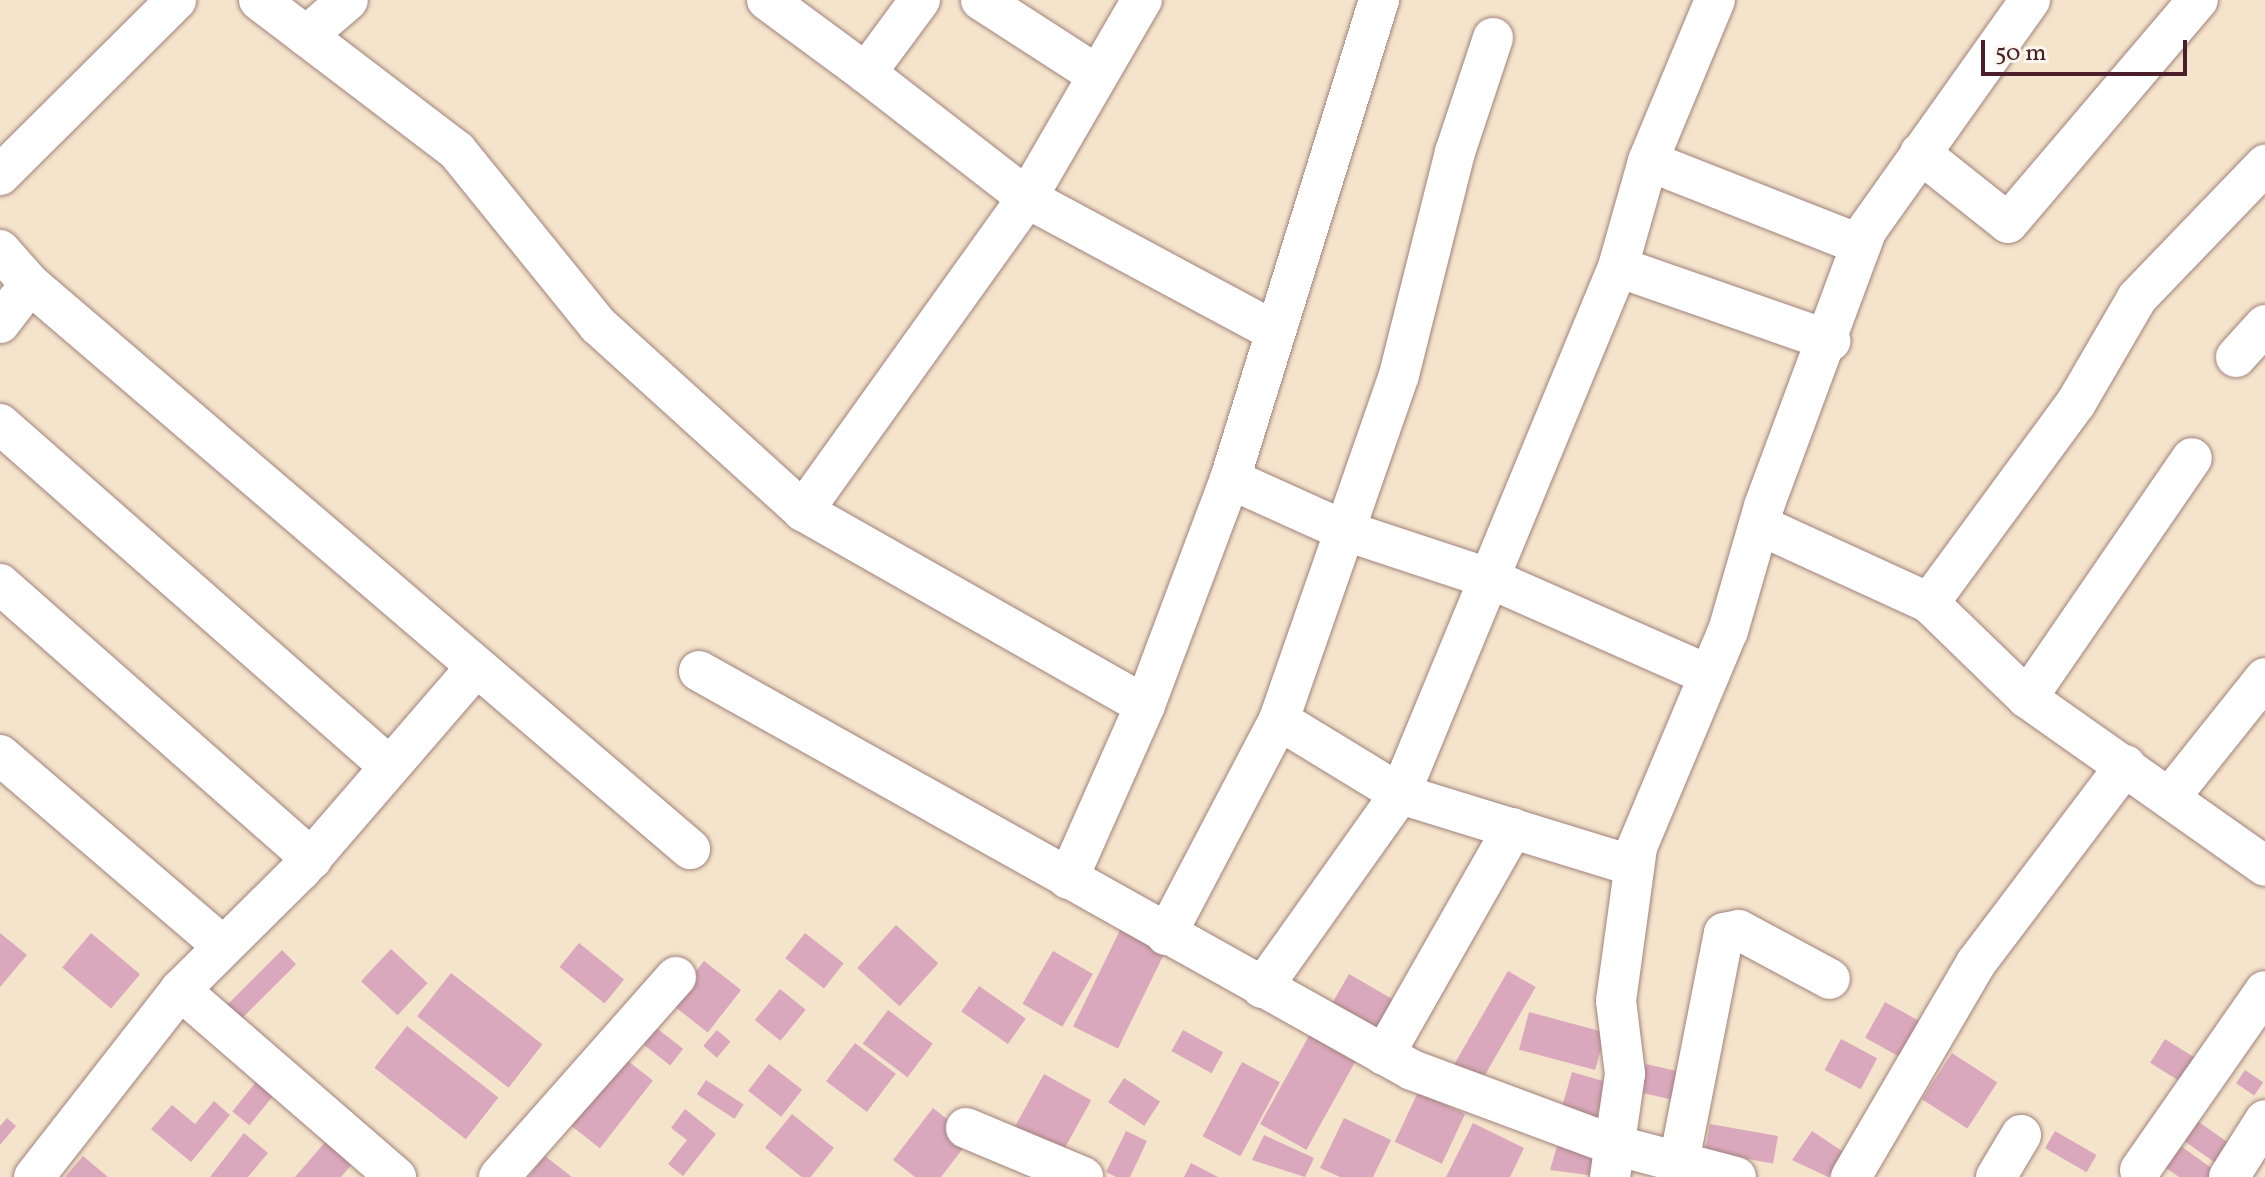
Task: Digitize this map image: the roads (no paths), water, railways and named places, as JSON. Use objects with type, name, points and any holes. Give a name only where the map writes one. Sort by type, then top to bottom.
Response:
[{"type":"street","points":[[0,175],[176,0]]},
{"type":"street","points":[[259,0],[457,151],[598,325],[803,511],[1145,705]]},
{"type":"street","points":[[306,36],[348,0]]},
{"type":"street","points":[[767,0],[1027,198],[1274,331]]},
{"type":"street","points":[[866,73],[920,0]]},
{"type":"street","points":[[981,0],[1097,75]]},
{"type":"street","points":[[803,511],[1027,198],[1142,0]]},
{"type":"street","points":[[1068,879],[1145,705],[1230,479],[1379,0]]},
{"type":"street","points":[[1262,988],[1400,794],[1618,267],[1648,161],[1715,0]]},
{"type":"street","points":[[1612,1161],[1625,1074],[1616,1001],[1634,866],[1709,675],[1759,525],[1830,341],[1861,245],[1920,153],[2030,0]]},
{"type":"street","points":[[1920,153],[2008,223],[2198,0]]},
{"type":"street","points":[[1166,935],[1279,720],[1399,375],[1455,152],[1493,38]]},
{"type":"street","points":[[1648,161],[1861,245]]},
{"type":"street","points":[[1929,603],[2076,403],[2137,298],[2265,165]]},
{"type":"street","points":[[0,250],[30,284],[690,849]]},
{"type":"street","points":[[1618,267],[1830,341]]},
{"type":"street","points":[[0,323],[30,284]]},
{"type":"street","points":[[2236,357],[2265,325]]},
{"type":"street","points":[[0,424],[390,767]]},
{"type":"street","points":[[2027,698],[2192,458]]},
{"type":"street","points":[[1230,479],[1343,530],[1491,579],[1709,675]]},
{"type":"street","points":[[1759,525],[1929,603],[2027,698],[2265,866]]},
{"type":"street","points":[[0,584],[312,859]]},
{"type":"street","points":[[34,1177],[180,990],[312,859],[476,667]]},
{"type":"street","points":[[699,671],[1384,1055],[1612,1161],[1679,1162],[1736,1177]]},
{"type":"street","points":[[2170,797],[2265,678]]},
{"type":"street","points":[[1279,720],[1400,794],[1634,866]]},
{"type":"street","points":[[0,755],[223,946]]},
{"type":"street","points":[[1851,1177],[1976,963],[2126,765]]},
{"type":"street","points":[[1384,1055],[1513,828]]},
{"type":"street","points":[[1679,1162],[1724,933],[1739,930],[1830,979]]},
{"type":"street","points":[[499,1177],[676,977]]},
{"type":"street","points":[[180,990],[396,1177]]},
{"type":"street","points":[[2140,1170],[2265,991]]},
{"type":"street","points":[[2229,1177],[2265,1120]]},
{"type":"street","points":[[966,1128],[1070,1175]]},
{"type":"street","points":[[1996,1177],[2021,1135]]}]
